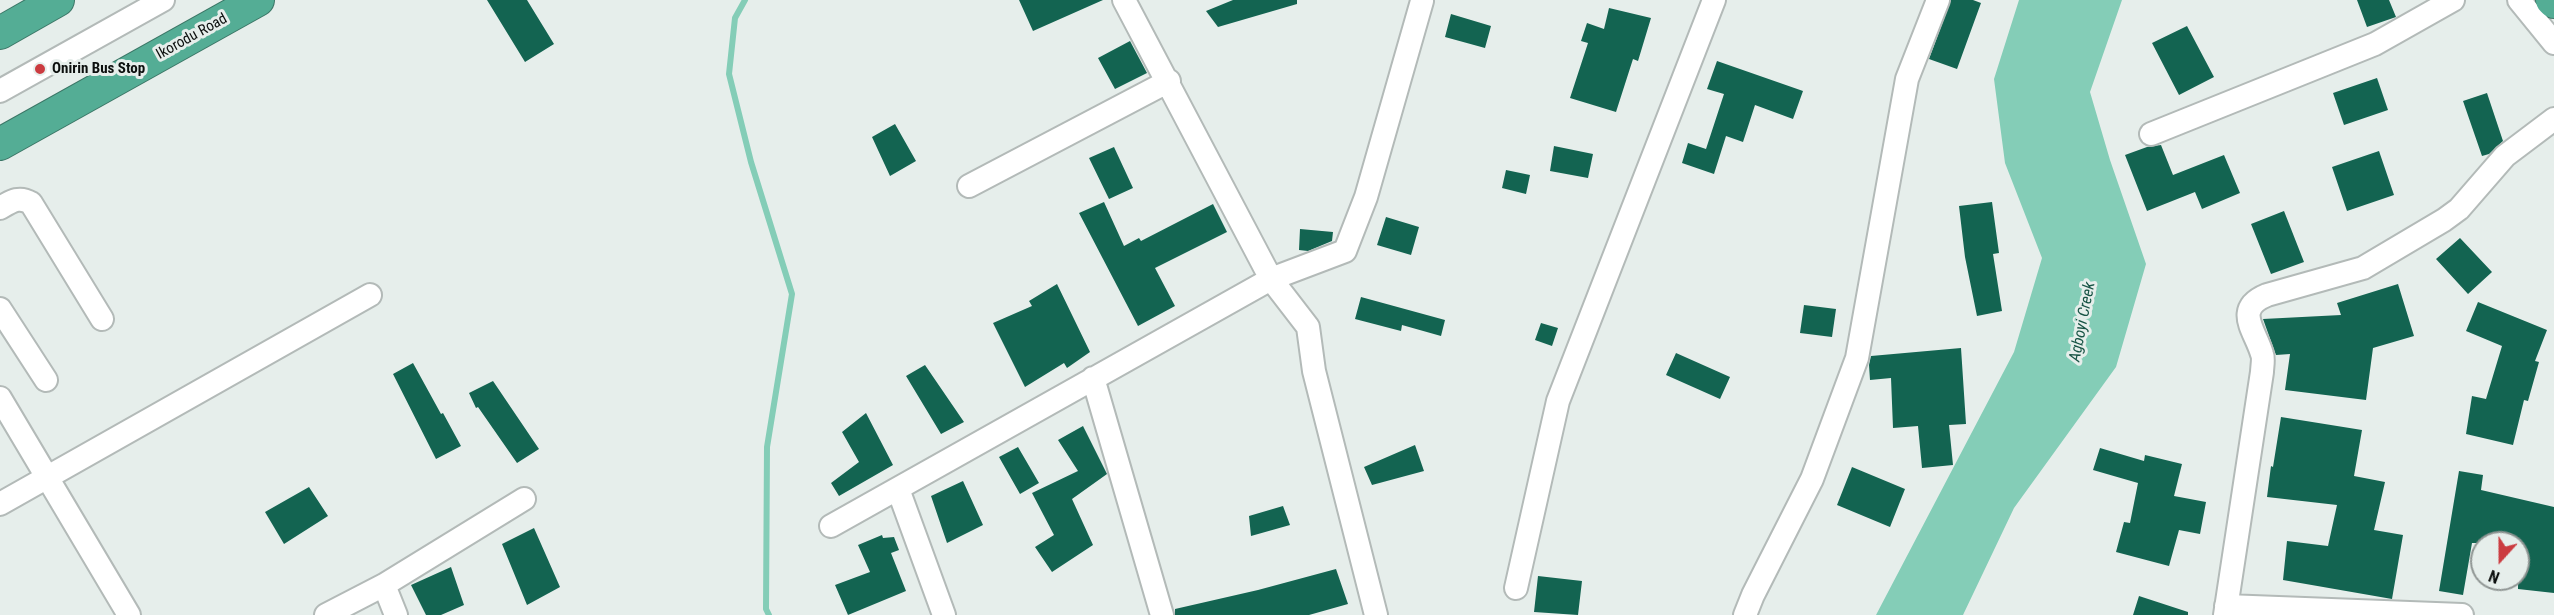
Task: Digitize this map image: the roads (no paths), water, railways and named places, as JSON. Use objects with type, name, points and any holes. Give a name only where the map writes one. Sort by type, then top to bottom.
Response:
[{"type":"highway","points":[[0,33],[58,0]]},
{"type":"highway","name":"Ikorodu Road","points":[[0,144],[258,0]]},
{"type":"street","points":[[0,91],[163,0]]},
{"type":"street","points":[[1125,0],[1271,279],[1308,327],[1314,371],[1376,615]]},
{"type":"street","points":[[1516,588],[1558,401],[1714,0]]},
{"type":"street","points":[[1745,615],[1812,479],[1857,358],[1907,79],[1938,0]]},
{"type":"street","points":[[2151,134],[2375,44],[2453,0]]},
{"type":"street","points":[[2519,0],[2554,43]]},
{"type":"street","points":[[831,526],[1271,279],[1345,251],[1366,197],[1422,1]]},
{"type":"street","points":[[969,186],[1169,81]]},
{"type":"street","points":[[2462,615],[2225,611],[2262,372],[2263,356],[2250,328],[2248,317],[2250,308],[2256,300],[2363,268],[2444,220],[2459,209],[2505,156],[2554,119]]},
{"type":"street","points":[[0,208],[15,199],[24,199],[32,204],[102,319]]},
{"type":"street","points":[[0,504],[370,295]]},
{"type":"street","points":[[0,309],[46,380]]},
{"type":"street","points":[[1094,378],[1162,615]]},
{"type":"street","points":[[0,398],[129,615]]},
{"type":"street","points":[[898,489],[944,615]]},
{"type":"street","points":[[326,615],[384,585],[524,500]]},
{"type":"street","points":[[384,585],[396,615]]},
{"type":"water","name":"Agboyi Creek","points":[[2019,0],[2122,0],[2090,92],[2110,160],[2146,264],[2116,367],[2014,508],[1963,615],[1876,615],[2014,352],[2042,258],[2005,163],[1994,79]]},
{"type":"waterway","points":[[745,0],[735,18],[729,74],[751,162],[792,294],[767,447],[766,609],[769,615]]},
{"type":"place","name":"Onirin Bus Stop","points":[[40,69]]}]
